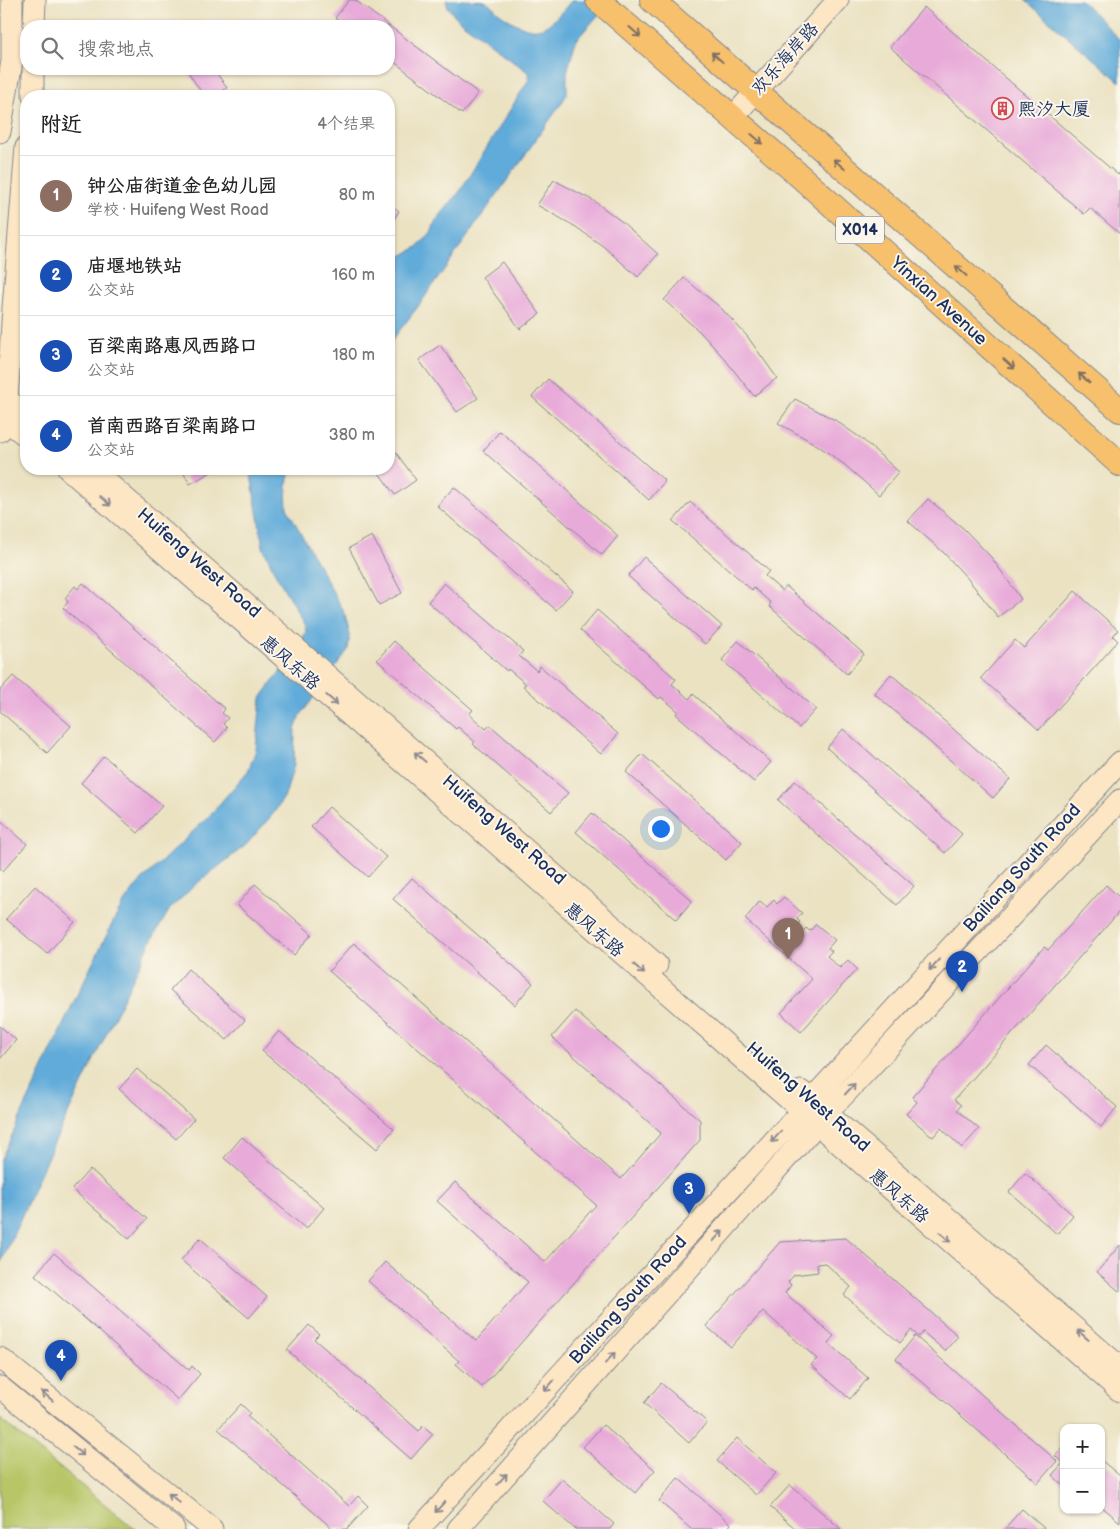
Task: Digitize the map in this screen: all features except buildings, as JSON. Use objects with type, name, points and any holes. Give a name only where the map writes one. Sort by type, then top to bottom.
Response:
[{"type":"main road","name":"Yinxian Avenue","points":[[598,0],[733,117],[1120,464]]},
{"type":"main road","name":"Yinxian Avenue","points":[[652,0],[1120,410]]},
{"type":"street","points":[[0,132],[12,61],[12,0]]},
{"type":"street","points":[[34,20],[35,0]]},
{"type":"street","name":"欢乐海岸路","points":[[733,117],[838,0]]},
{"type":"street","points":[[33,75],[33,90]]},
{"type":"street","points":[[2,412],[20,221]]},
{"type":"street","points":[[2,412],[20,413]]},
{"type":"street","points":[[2,412],[20,430]]},
{"type":"street","name":"惠风东路","points":[[75,475],[822,1119],[1120,1391]]},
{"type":"street","name":"Huifeng West Road","points":[[99,475],[806,1105]]},
{"type":"street","name":"Bailiang South Road","points":[[419,1529],[1120,762]]},
{"type":"street","name":"Bailiang South Road","points":[[458,1529],[822,1119],[1120,800]]},
{"type":"street","name":"Huifeng West Road","points":[[822,1119],[1120,1367]]},
{"type":"street","points":[[0,1358],[212,1529]]},
{"type":"street","points":[[0,1387],[174,1529]]},
{"type":"green space","points":[[0,1419],[135,1529],[0,1529]]},
{"type":"water","points":[[446,0],[484,1],[515,23],[534,29],[548,25],[572,0],[612,0],[576,40],[567,72],[567,94],[561,104],[395,336],[395,258],[419,246],[432,231],[435,222],[460,191],[529,79],[529,73],[459,20],[448,8]]},
{"type":"water","points":[[1025,0],[1081,0],[1120,40],[1120,82]]},
{"type":"water","points":[[251,475],[289,475],[287,508],[344,612],[350,635],[348,650],[300,716],[295,730],[294,765],[285,796],[273,814],[246,845],[195,885],[170,909],[151,941],[52,1147],[0,1265],[0,1161],[76,997],[113,922],[123,904],[138,884],[208,817],[248,771],[256,750],[261,698],[300,644],[306,631],[305,625],[276,575],[263,547]]},
{"type":"place","name":"熙汐大厦","points":[[1002,109]]},
{"type":"place","name":"钟公庙街道金色幼儿园","points":[[788,959]]},
{"type":"place","name":"庙堰地铁站","points":[[962,992]]},
{"type":"place","name":"百梁南路惠风西路口","points":[[689,1214]]},
{"type":"place","name":"首南西路百梁南路口","points":[[61,1381]]}]
